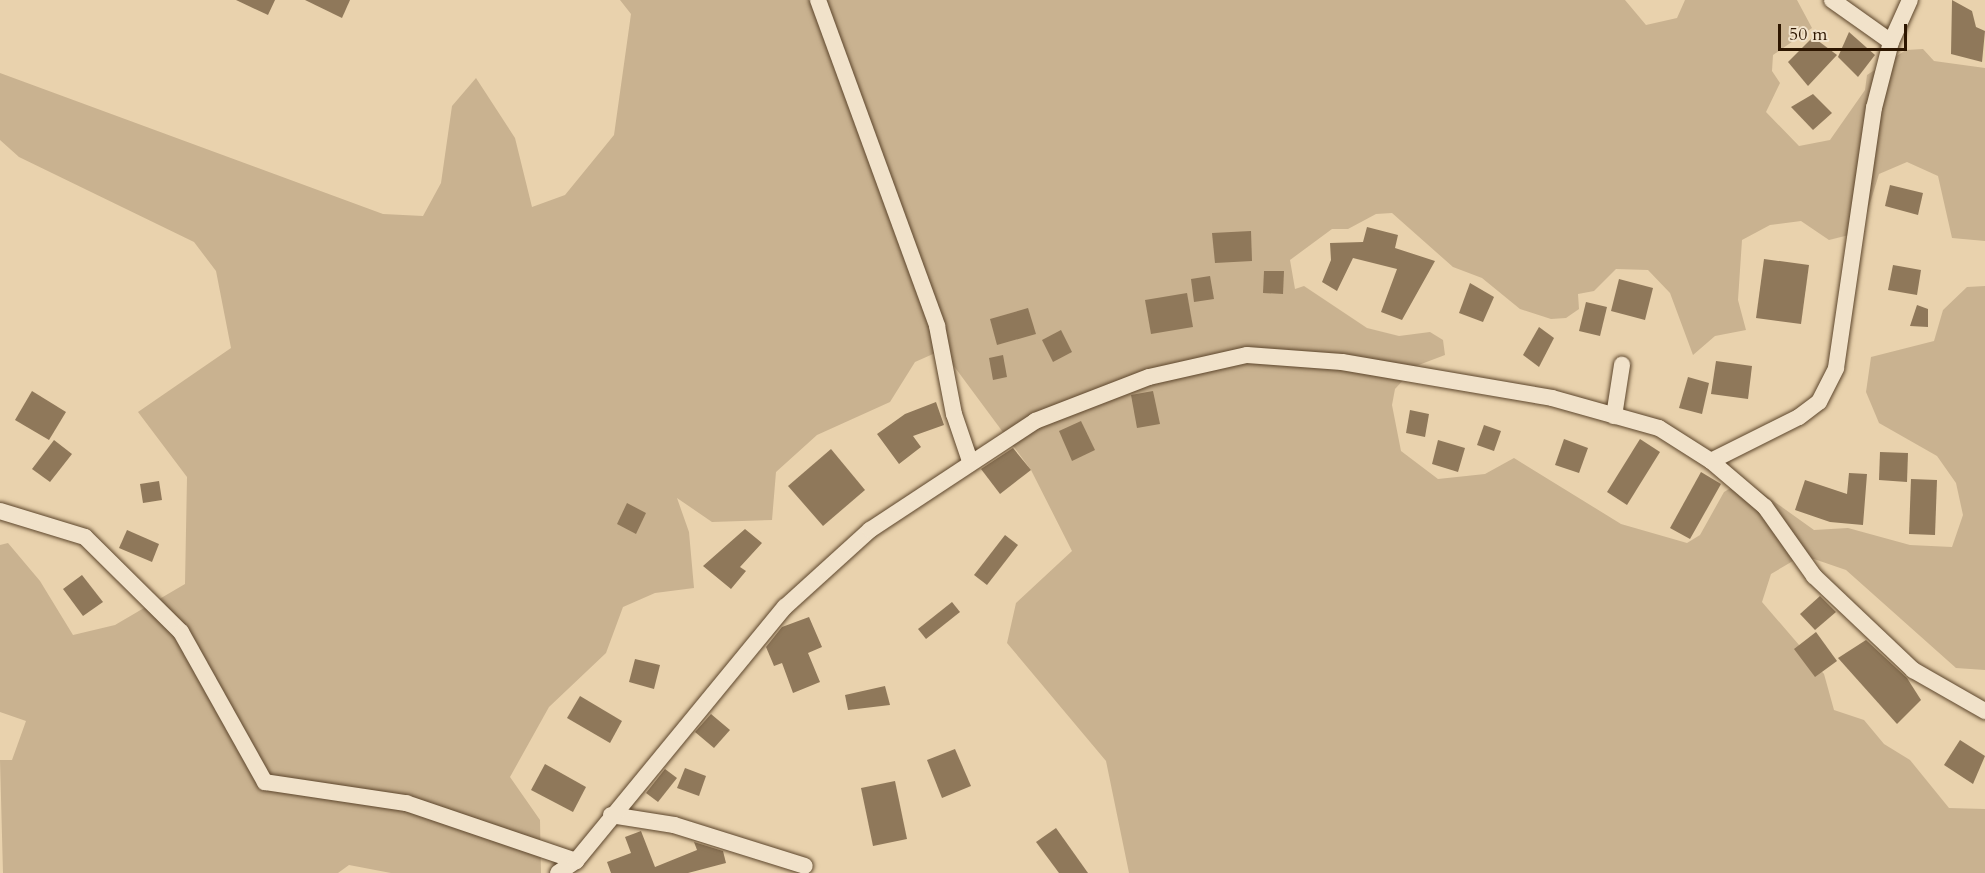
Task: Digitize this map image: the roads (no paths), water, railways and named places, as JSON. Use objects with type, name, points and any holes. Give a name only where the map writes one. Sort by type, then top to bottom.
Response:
[{"type":"street","points":[[818,0],[937,326],[954,414],[970,461]]},
{"type":"street","points":[[1832,0],[1891,42]]},
{"type":"street","points":[[1711,461],[1799,417],[1819,402],[1836,368],[1874,108],[1891,42],[1910,0]]},
{"type":"street","points":[[558,873],[576,861],[611,815],[785,607],[870,530],[970,461],[1035,421],[1149,377],[1247,355],[1353,364],[1552,398],[1659,428],[1711,461],[1765,507],[1814,576],[1913,670],[1985,711]]},
{"type":"street","points":[[1614,416],[1622,365]]},
{"type":"street","points":[[0,511],[86,537],[181,632],[265,782],[406,803],[576,861]]},
{"type":"street","points":[[611,815],[674,825],[805,866]]}]
